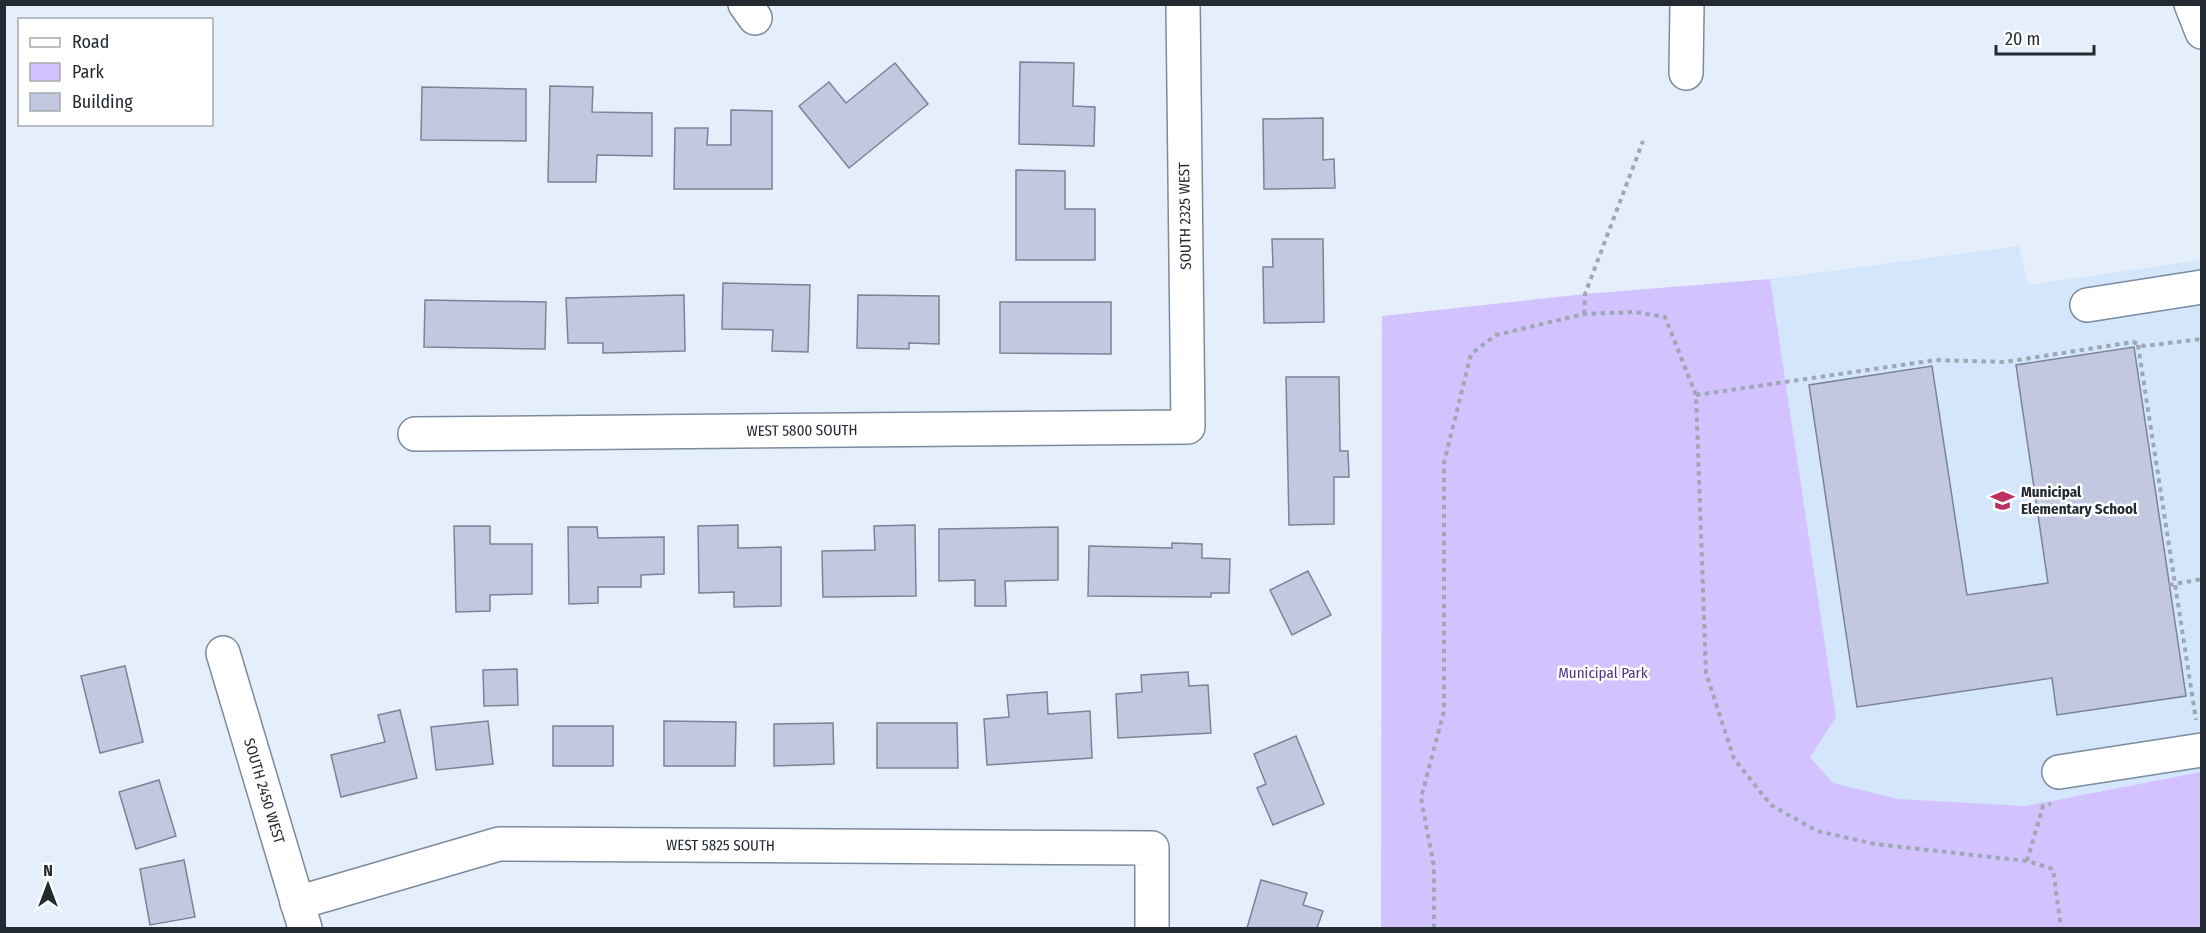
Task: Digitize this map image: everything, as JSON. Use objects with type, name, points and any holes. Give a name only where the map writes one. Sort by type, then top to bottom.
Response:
[{"type":"street","name":"SOUTH 2325 WEST","points":[[1183,4],[1188,427]]},
{"type":"street","points":[[1686,72],[1687,4]]},
{"type":"street","points":[[2191,4],[2202,32]]},
{"type":"street","points":[[2086,305],[2202,287]]},
{"type":"street","name":"WEST 5800 SOUTH","points":[[415,434],[1188,427]]},
{"type":"street","name":"SOUTH 2450 WEST","points":[[224,653],[301,916]]},
{"type":"street","points":[[2058,788],[2199,739]]},
{"type":"street","name":"WEST 5825 SOUTH","points":[[301,916],[499,844],[1152,848],[1152,928]]},
{"type":"path","points":[[1584,314],[1585,294],[1643,141]]},
{"type":"path","points":[[1434,928],[1434,867],[1421,798],[1444,711],[1444,463],[1471,354],[1496,335],[1584,314],[1635,312],[1665,317],[1696,395],[1706,674],[1734,759],[1771,805],[1816,831],[1875,844],[2027,861],[2053,869],[2061,928]]},
{"type":"path","points":[[1696,395],[1936,360],[2005,362],[2133,342],[2144,346],[2202,339]]},
{"type":"path","points":[[2138,344],[2199,739]]},
{"type":"path","points":[[2169,585],[2202,579]]},
{"type":"path","points":[[2027,861],[2043,806],[2058,788]]},
{"type":"shaded area","name":"Municipal Elementary School","points":[[2019,246],[2028,285],[2201,260],[2201,772],[2025,806],[1899,799],[1833,783],[1810,757],[1836,717],[1770,279]]},
{"type":"green space","name":"Municipal Park","points":[[1770,279],[1836,717],[1810,757],[1833,783],[1899,799],[2025,806],[2201,772],[2201,928],[1381,928],[1382,316],[1585,294]]},
{"type":"building","points":[[1020,62],[1074,63],[1073,106],[1095,107],[1094,146],[1019,144]]},
{"type":"building","points":[[895,63],[928,104],[849,168],[799,106],[829,82],[846,103]]},
{"type":"building","points":[[550,86],[593,87],[592,112],[652,113],[652,156],[597,155],[596,182],[548,182]]},
{"type":"building","points":[[422,87],[526,89],[526,141],[421,140]]},
{"type":"building","points":[[731,110],[772,111],[772,189],[674,189],[675,128],[708,128],[707,145],[731,145]]},
{"type":"building","points":[[1323,118],[1323,160],[1334,159],[1335,188],[1264,189],[1263,119]]},
{"type":"building","points":[[1016,170],[1065,171],[1065,209],[1095,209],[1095,260],[1016,260]]},
{"type":"building","points":[[1272,239],[1323,239],[1324,322],[1264,323],[1263,267],[1273,267]]},
{"type":"building","points":[[723,283],[810,285],[808,352],[772,351],[773,330],[722,329]]},
{"type":"building","points":[[684,295],[685,351],[603,353],[603,343],[568,343],[566,298]]},
{"type":"building","points":[[858,295],[939,296],[939,344],[909,343],[909,349],[857,348]]},
{"type":"building","points":[[425,300],[546,302],[545,349],[424,347]]},
{"type":"building","points":[[1000,302],[1111,302],[1111,354],[1000,353]]},
{"type":"building","points":[[2134,347],[2186,696],[2057,715],[2052,678],[1857,707],[1809,385],[1932,366],[1967,595],[2048,583],[2016,365]]},
{"type":"building","points":[[1286,377],[1339,377],[1340,451],[1348,451],[1349,477],[1334,477],[1334,524],[1289,525]]},
{"type":"building","points":[[738,525],[738,548],[781,547],[781,606],[734,607],[734,592],[699,593],[698,526]]},
{"type":"building","points":[[915,525],[916,596],[823,597],[822,551],[875,550],[874,526]]},
{"type":"building","points":[[454,526],[490,526],[490,544],[532,544],[532,594],[490,595],[490,611],[456,612]]},
{"type":"building","points":[[568,527],[597,527],[598,538],[664,537],[664,574],[641,575],[641,587],[598,587],[598,603],[569,604]]},
{"type":"building","points":[[1058,527],[1058,580],[1005,581],[1006,606],[975,606],[975,580],[939,581],[939,529]]},
{"type":"building","points":[[1172,543],[1202,544],[1202,558],[1230,559],[1229,593],[1211,593],[1211,597],[1088,596],[1089,546],[1172,548]]},
{"type":"building","points":[[1308,571],[1331,615],[1292,635],[1270,590]]},
{"type":"building","points":[[125,666],[143,742],[100,753],[81,676]]},
{"type":"building","points":[[517,669],[518,705],[484,706],[483,670]]},
{"type":"building","points":[[1188,672],[1189,686],[1208,685],[1211,733],[1118,738],[1116,694],[1142,692],[1141,675]]},
{"type":"building","points":[[1047,692],[1048,714],[1090,711],[1092,758],[987,765],[984,719],[1009,717],[1007,695]]},
{"type":"building","points":[[400,710],[417,778],[341,797],[331,755],[385,742],[378,715]]},
{"type":"building","points":[[488,721],[493,764],[436,770],[431,727]]},
{"type":"building","points":[[664,721],[736,722],[735,766],[664,766]]},
{"type":"building","points":[[833,723],[834,764],[774,766],[774,724]]},
{"type":"building","points":[[877,723],[957,723],[958,768],[877,768]]},
{"type":"building","points":[[553,726],[613,726],[613,766],[553,766]]},
{"type":"building","points":[[1296,736],[1324,804],[1273,825],[1257,788],[1266,784],[1254,754]]},
{"type":"building","points":[[159,780],[176,836],[136,849],[119,792]]},
{"type":"building","points":[[184,860],[195,917],[150,925],[140,869]]},
{"type":"building","points":[[1261,880],[1307,893],[1303,905],[1323,911],[1317,928],[1247,928]]},
{"type":"place","name":"Municipal Elementary School","points":[[2003,501]]}]
